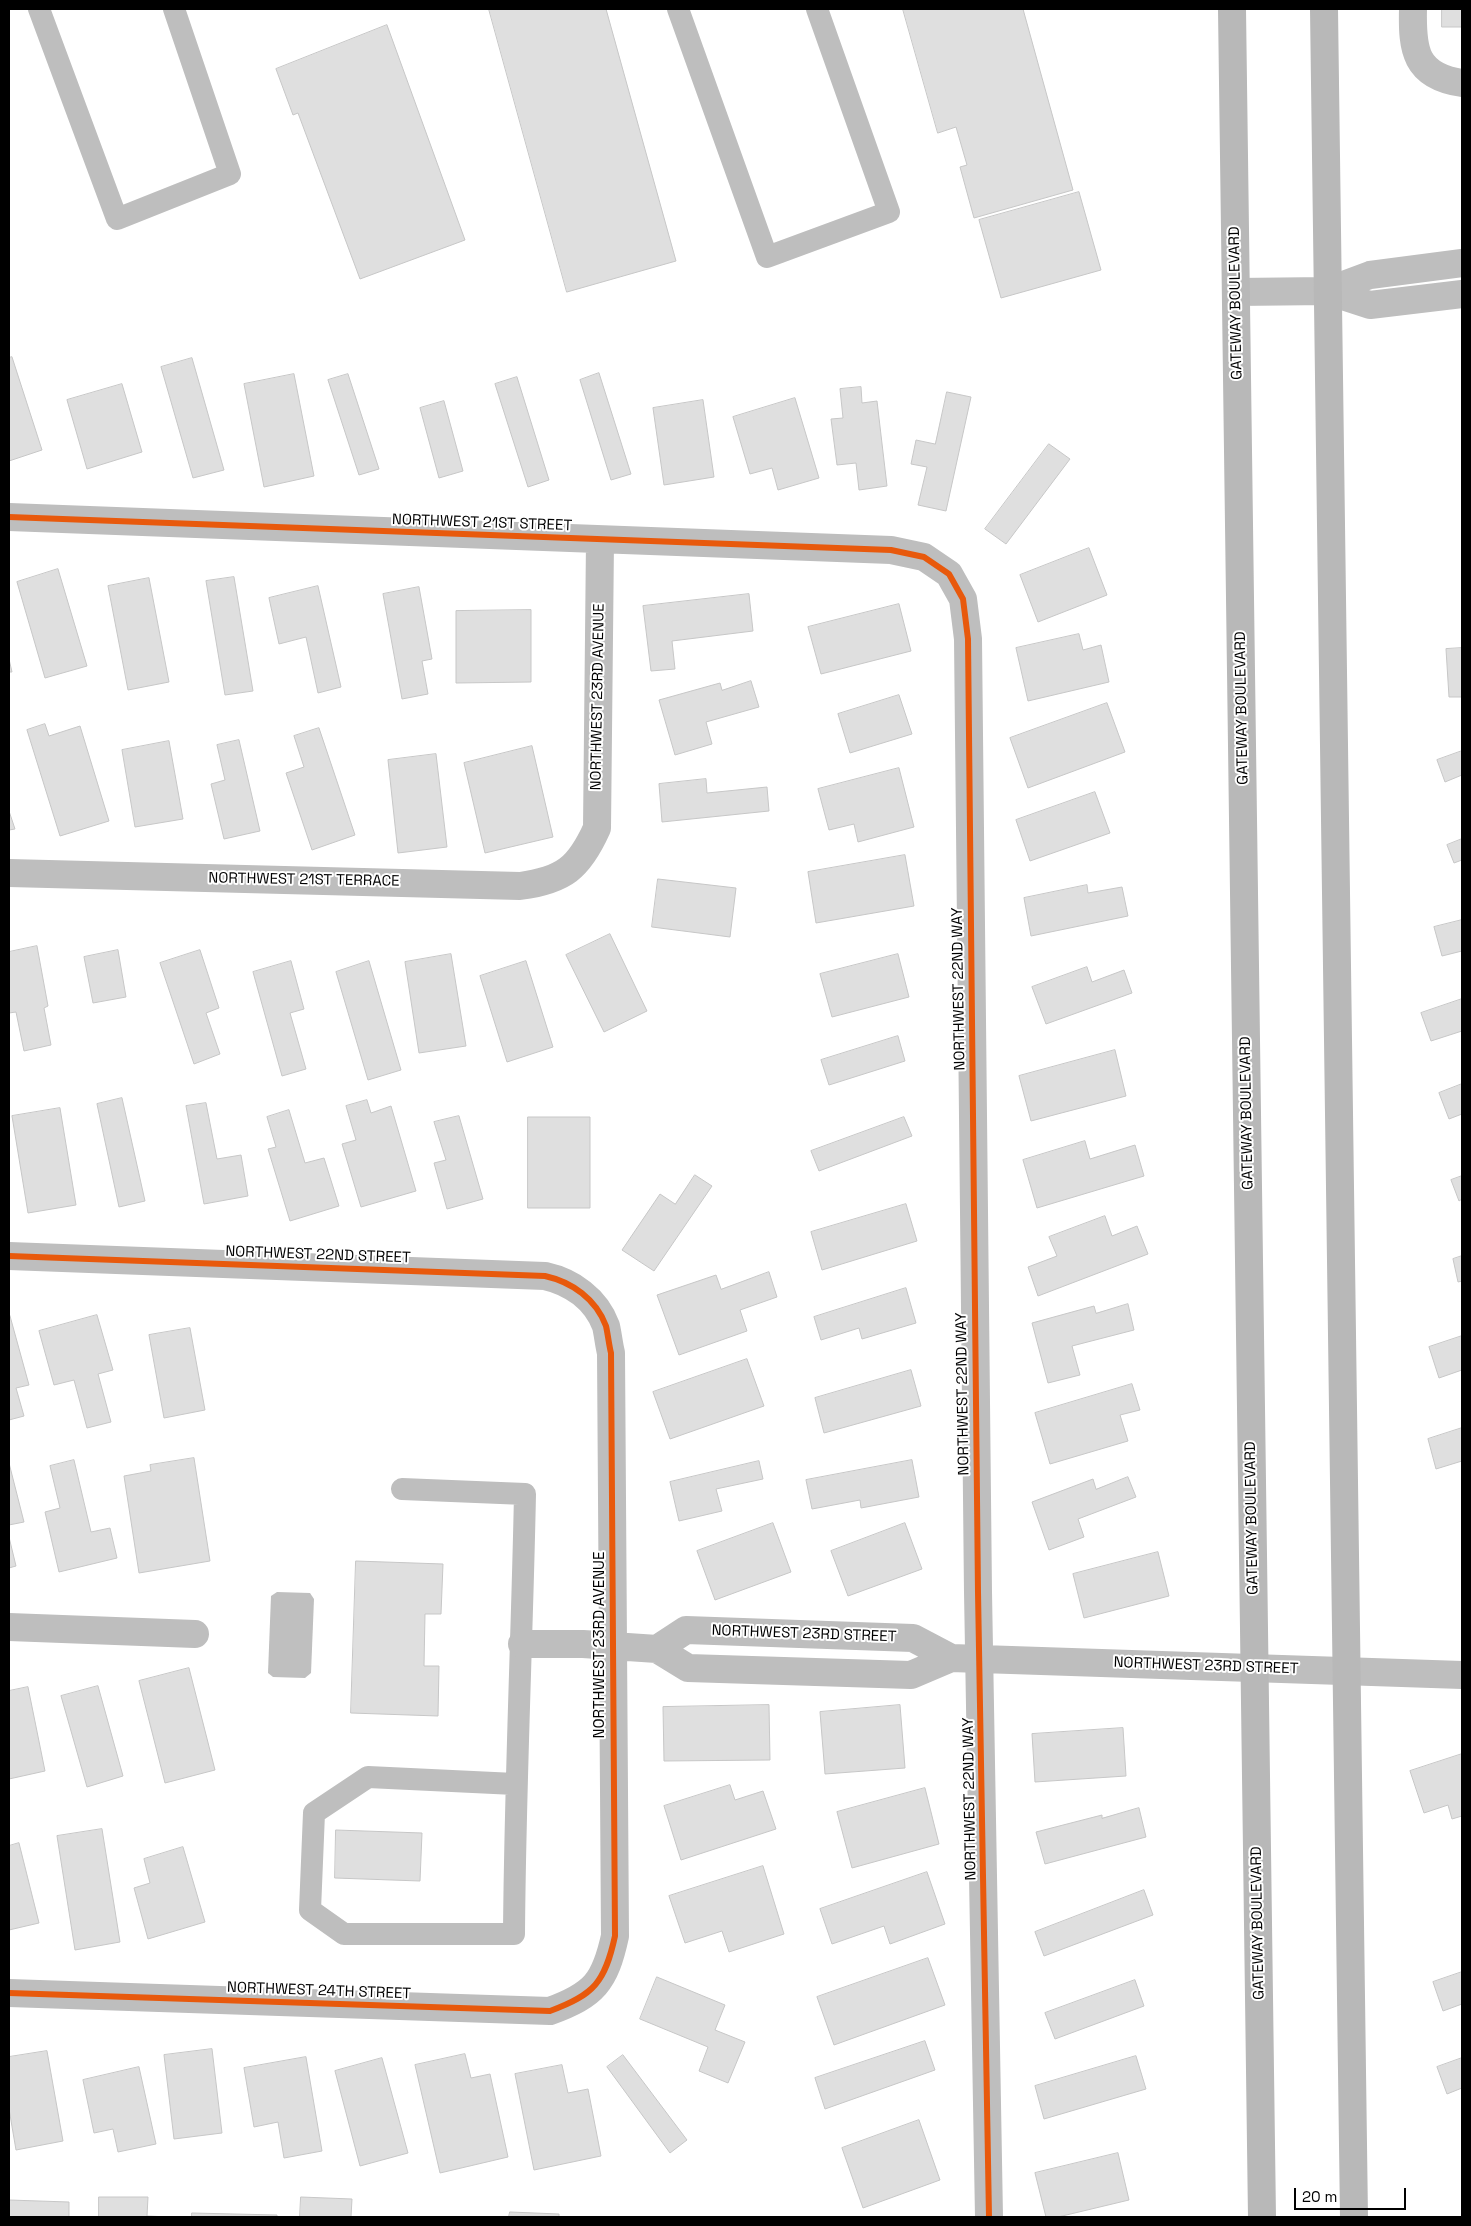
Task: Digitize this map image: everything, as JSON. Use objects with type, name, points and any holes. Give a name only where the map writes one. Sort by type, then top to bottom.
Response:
[{"type":"main road","name":"GATEWAY BOULEVARD","points":[[1232,9],[1262,2217]]},
{"type":"main road","points":[[1324,9],[1354,2217]]},
{"type":"street","points":[[1413,9],[1416,54],[1429,72],[1462,83]]},
{"type":"street","points":[[1327,291],[1370,275],[1462,263]]},
{"type":"street","points":[[1236,292],[1327,291],[1370,305],[1462,294]]},
{"type":"street","name":"NORTHWEST 21ST STREET","points":[[9,517],[891,550],[924,557],[949,574]]},
{"type":"street","name":"NORTHWEST 23RD AVENUE","points":[[587,851],[597,828],[600,540]]},
{"type":"street","name":"NORTHWEST 22ND WAY","points":[[949,574],[964,599],[968,639],[980,1659],[989,2217]]},
{"type":"street","name":"NORTHWEST 21ST TERRACE","points":[[9,872],[520,886],[546,882],[554,878],[569,870],[587,851]]},
{"type":"street","name":"NORTHWEST 22ND STREET","points":[[9,1256],[545,1276],[563,1280],[580,1290],[594,1306],[605,1325]]},
{"type":"street","name":"NORTHWEST 23RD AVENUE","points":[[605,1325],[611,1353],[615,1936],[609,1964]]},
{"type":"street","points":[[9,1627],[195,1634]]},
{"type":"street","name":"NORTHWEST 23RD STREET","points":[[657,1649],[686,1630],[696,1630],[913,1638],[951,1658]]},
{"type":"street","name":"NORTHWEST 23RD STREET","points":[[522,1644],[657,1649],[688,1668],[911,1675],[951,1658],[1462,1675]]},
{"type":"street","name":"NORTHWEST 24TH STREET","points":[[9,1993],[550,2011],[574,2002],[594,1986],[609,1964]]},
{"type":"lane","points":[[39,9],[116,219],[230,174],[174,9]]},
{"type":"lane","points":[[678,9],[767,257],[890,212],[817,9]]},
{"type":"lane","points":[[402,1489],[525,1494],[522,1644],[515,1784],[514,1934],[344,1934],[310,1910],[314,1813],[368,1777],[515,1784]]},
{"type":"shaded area","points":[[277,1592],[310,1593],[314,1599],[311,1673],[305,1678],[273,1677],[268,1673],[271,1596]]},
{"type":"building","points":[[489,9],[606,9],[676,261],[567,292]]},
{"type":"building","points":[[903,9],[1023,9],[1073,190],[974,218],[960,167],[967,165],[956,127],[938,133]]},
{"type":"building","points":[[1442,9],[1462,9],[1462,27],[1442,27]]},
{"type":"building","points":[[387,25],[465,240],[360,279],[298,113],[293,115],[276,69]]},
{"type":"building","points":[[1079,192],[1101,270],[1001,298],[979,220]]},
{"type":"building","points":[[12,357],[42,450],[9,461],[9,358]]},
{"type":"building","points":[[192,358],[224,470],[193,478],[161,367]]},
{"type":"building","points":[[599,373],[631,474],[611,480],[580,380]]},
{"type":"building","points":[[294,374],[314,476],[264,487],[244,384]]},
{"type":"building","points":[[348,374],[379,469],[359,475],[328,380]]},
{"type":"building","points":[[517,377],[549,480],[528,487],[495,384]]},
{"type":"building","points":[[122,384],[142,452],[87,469],[67,400]]},
{"type":"building","points":[[861,387],[862,403],[877,401],[887,486],[859,490],[856,463],[837,465],[831,419],[843,418],[840,389]]},
{"type":"building","points":[[947,392],[971,397],[946,511],[918,505],[927,467],[911,464],[916,440],[935,444]]},
{"type":"building","points":[[795,398],[819,478],[778,490],[772,468],[750,474],[733,417]]},
{"type":"building","points":[[703,400],[714,477],[664,485],[653,408]]},
{"type":"building","points":[[444,401],[463,471],[439,478],[420,408]]},
{"type":"building","points":[[1049,444],[1070,459],[1006,544],[985,529]]},
{"type":"building","points":[[1089,548],[1107,595],[1038,622],[1020,575]]},
{"type":"building","points":[[58,569],[87,666],[45,678],[17,582]]},
{"type":"building","points":[[234,577],[253,691],[225,695],[206,581]]},
{"type":"building","points":[[149,578],[169,682],[128,690],[108,586]]},
{"type":"building","points":[[318,586],[341,687],[318,693],[306,637],[279,644],[269,598]]},
{"type":"building","points":[[419,587],[432,659],[422,661],[428,694],[402,699],[383,594]]},
{"type":"building","points":[[749,594],[753,631],[672,641],[675,669],[651,671],[643,606]]},
{"type":"building","points":[[899,604],[911,651],[821,674],[808,627]]},
{"type":"building","points":[[531,610],[531,682],[456,683],[456,611]]},
{"type":"building","points":[[1079,634],[1083,650],[1101,645],[1109,682],[1028,701],[1016,648]]},
{"type":"building","points":[[1462,648],[1462,697],[1449,697],[1446,649]]},
{"type":"building","points":[[9,659],[12,672],[9,672]]},
{"type":"building","points":[[751,681],[759,707],[706,722],[712,744],[675,755],[659,700],[720,683],[722,690]]},
{"type":"building","points":[[899,695],[912,734],[850,753],[838,714]]},
{"type":"building","points":[[1107,703],[1125,752],[1028,788],[1010,738]]},
{"type":"building","points":[[45,724],[49,736],[80,726],[109,821],[60,836],[27,730]]},
{"type":"building","points":[[319,728],[355,835],[312,850],[286,773],[304,767],[294,736]]},
{"type":"building","points":[[239,740],[260,831],[224,839],[211,784],[225,780],[217,745]]},
{"type":"building","points":[[169,741],[183,819],[135,827],[122,750]]},
{"type":"building","points":[[532,746],[553,837],[485,853],[464,763]]},
{"type":"building","points":[[1462,751],[1462,775],[1445,782],[1437,760]]},
{"type":"building","points":[[436,754],[447,847],[398,853],[388,760]]},
{"type":"building","points":[[899,768],[914,827],[858,842],[854,824],[829,830],[818,789]]},
{"type":"building","points":[[706,779],[707,793],[767,787],[769,811],[662,822],[659,784]]},
{"type":"building","points":[[1095,792],[1110,833],[1030,861],[1016,820]]},
{"type":"building","points":[[9,811],[15,829],[9,830]]},
{"type":"building","points":[[1462,839],[1462,860],[1454,863],[1447,845]]},
{"type":"building","points":[[905,855],[914,906],[816,923],[808,872]]},
{"type":"building","points":[[658,879],[736,888],[730,937],[652,927]]},
{"type":"building","points":[[1087,885],[1088,893],[1122,887],[1128,916],[1031,936],[1024,898]]},
{"type":"building","points":[[1462,920],[1462,951],[1442,956],[1434,927]]},
{"type":"building","points":[[610,934],[647,1011],[604,1032],[566,955]]},
{"type":"building","points":[[37,946],[48,1006],[44,1008],[51,1045],[24,1051],[16,1012],[9,1013],[9,952]]},
{"type":"building","points":[[118,950],[126,997],[93,1003],[84,957]]},
{"type":"building","points":[[200,950],[219,1008],[206,1013],[220,1054],[194,1064],[160,963]]},
{"type":"building","points":[[451,954],[466,1046],[419,1053],[405,962]]},
{"type":"building","points":[[898,954],[909,997],[832,1017],[820,974]]},
{"type":"building","points":[[291,961],[304,1009],[290,1013],[306,1069],[282,1076],[253,972]]},
{"type":"building","points":[[369,961],[401,1070],[368,1080],[336,972]]},
{"type":"building","points":[[526,961],[553,1047],[507,1062],[480,976]]},
{"type":"building","points":[[1087,967],[1092,982],[1124,970],[1132,993],[1046,1024],[1032,987]]},
{"type":"building","points":[[1462,999],[1462,1031],[1431,1041],[1421,1013]]},
{"type":"building","points":[[898,1036],[905,1061],[829,1085],[821,1060]]},
{"type":"building","points":[[1115,1050],[1126,1096],[1031,1121],[1019,1076]]},
{"type":"building","points":[[1462,1084],[1462,1114],[1449,1119],[1439,1093]]},
{"type":"building","points":[[122,1098],[145,1201],[119,1207],[97,1104]]},
{"type":"building","points":[[367,1100],[371,1113],[391,1106],[416,1191],[361,1207],[342,1144],[356,1140],[346,1106]]},
{"type":"building","points":[[206,1103],[217,1159],[241,1155],[248,1196],[204,1204],[186,1106]]},
{"type":"building","points":[[60,1108],[76,1205],[28,1213],[12,1116]]},
{"type":"building","points":[[289,1110],[305,1163],[324,1158],[339,1206],[290,1221],[268,1149],[276,1147],[267,1117]]},
{"type":"building","points":[[459,1116],[483,1199],[447,1209],[434,1163],[446,1160],[434,1122]]},
{"type":"building","points":[[528,1117],[590,1117],[590,1208],[528,1208]]},
{"type":"building","points":[[904,1117],[912,1136],[819,1171],[811,1151]]},
{"type":"building","points":[[1085,1141],[1090,1159],[1135,1145],[1144,1176],[1037,1208],[1023,1160]]},
{"type":"building","points":[[695,1175],[712,1186],[654,1271],[622,1250],[660,1194],[675,1204]]},
{"type":"building","points":[[1462,1176],[1462,1199],[1459,1201],[1451,1180]]},
{"type":"building","points":[[906,1204],[917,1241],[822,1270],[811,1232]]},
{"type":"building","points":[[1105,1216],[1112,1236],[1137,1226],[1148,1254],[1038,1296],[1028,1267],[1057,1256],[1049,1237]]},
{"type":"building","points":[[1462,1256],[1462,1281],[1458,1282],[1453,1259]]},
{"type":"building","points":[[769,1272],[777,1297],[740,1310],[747,1331],[679,1355],[657,1295],[716,1275],[721,1289]]},
{"type":"building","points":[[906,1288],[916,1323],[862,1339],[859,1328],[821,1340],[814,1317]]},
{"type":"building","points":[[1128,1304],[1134,1330],[1072,1346],[1080,1375],[1048,1383],[1032,1323],[1094,1306],[1096,1313]]},
{"type":"building","points":[[97,1315],[113,1370],[98,1374],[111,1422],[87,1428],[74,1380],[54,1385],[39,1331]]},
{"type":"building","points":[[9,1317],[29,1385],[16,1388],[24,1416],[9,1420]]},
{"type":"building","points":[[190,1328],[205,1410],[164,1418],[149,1335]]},
{"type":"building","points":[[1462,1336],[1462,1370],[1439,1378],[1429,1347]]},
{"type":"building","points":[[747,1359],[764,1406],[670,1439],[653,1392]]},
{"type":"building","points":[[911,1370],[921,1406],[824,1433],[815,1398]]},
{"type":"building","points":[[1132,1384],[1140,1410],[1120,1415],[1128,1441],[1050,1464],[1035,1413]]},
{"type":"building","points":[[1462,1428],[1462,1461],[1436,1469],[1428,1439]]},
{"type":"building","points":[[194,1458],[210,1561],[139,1573],[124,1476],[151,1471],[150,1465]]},
{"type":"building","points":[[74,1460],[91,1532],[110,1528],[117,1558],[59,1572],[45,1512],[60,1508],[50,1466]]},
{"type":"building","points":[[912,1460],[919,1497],[861,1508],[860,1500],[812,1509],[806,1480]]},
{"type":"building","points":[[759,1461],[763,1479],[716,1489],[722,1511],[679,1521],[670,1482]]},
{"type":"building","points":[[9,1463],[24,1522],[9,1525]]},
{"type":"building","points":[[1128,1477],[1136,1497],[1078,1519],[1084,1537],[1049,1550],[1032,1502],[1093,1479],[1096,1489]]},
{"type":"building","points":[[773,1523],[791,1572],[715,1600],[697,1551]]},
{"type":"building","points":[[905,1523],[922,1569],[848,1596],[831,1551]]},
{"type":"building","points":[[9,1537],[16,1566],[9,1568]]},
{"type":"building","points":[[1158,1552],[1169,1596],[1084,1618],[1073,1574]]},
{"type":"building","points":[[356,1561],[443,1564],[441,1614],[425,1614],[424,1666],[439,1666],[438,1716],[351,1713]]},
{"type":"building","points":[[189,1668],[215,1770],[165,1783],[139,1681]]},
{"type":"building","points":[[98,1686],[123,1776],[87,1787],[61,1696]]},
{"type":"building","points":[[28,1687],[45,1771],[9,1779],[9,1691]]},
{"type":"building","points":[[769,1705],[770,1760],[664,1761],[663,1707]]},
{"type":"building","points":[[900,1705],[905,1768],[825,1774],[820,1712]]},
{"type":"building","points":[[1123,1728],[1126,1776],[1035,1782],[1032,1734]]},
{"type":"building","points":[[1462,1754],[1462,1816],[1452,1819],[1448,1805],[1424,1813],[1410,1771]]},
{"type":"building","points":[[730,1785],[735,1800],[763,1791],[776,1829],[681,1860],[664,1806]]},
{"type":"building","points":[[925,1788],[939,1844],[852,1868],[837,1812]]},
{"type":"building","points":[[1139,1808],[1146,1837],[1045,1864],[1036,1832],[1102,1815],[1102,1818]]},
{"type":"building","points":[[102,1829],[120,1942],[75,1950],[57,1836]]},
{"type":"building","points":[[336,1830],[422,1833],[420,1881],[335,1878]]},
{"type":"building","points":[[19,1843],[39,1923],[9,1930],[9,1846]]},
{"type":"building","points":[[183,1847],[205,1922],[148,1939],[134,1888],[150,1883],[144,1859]]},
{"type":"building","points":[[763,1866],[784,1934],[729,1952],[722,1931],[685,1943],[669,1896]]},
{"type":"building","points":[[927,1872],[945,1924],[890,1944],[884,1926],[832,1944],[820,1909]]},
{"type":"building","points":[[1144,1890],[1153,1915],[1044,1956],[1035,1932]]},
{"type":"building","points":[[928,1958],[945,2005],[834,2045],[817,1997]]},
{"type":"building","points":[[1462,1972],[1462,2004],[1443,2011],[1433,1982]]},
{"type":"building","points":[[657,1977],[725,2005],[715,2030],[745,2042],[728,2083],[699,2071],[708,2047],[640,2019]]},
{"type":"building","points":[[1135,1980],[1144,2006],[1055,2039],[1045,2013]]},
{"type":"building","points":[[925,2041],[935,2070],[825,2109],[815,2078]]},
{"type":"building","points":[[212,2049],[222,2133],[174,2139],[164,2055]]},
{"type":"building","points":[[47,2051],[63,2141],[16,2150],[9,2109],[9,2057]]},
{"type":"building","points":[[465,2054],[471,2078],[490,2074],[508,2157],[440,2173],[415,2065]]},
{"type":"building","points":[[623,2055],[687,2140],[670,2153],[607,2067]]},
{"type":"building","points":[[1136,2056],[1146,2089],[1044,2119],[1035,2086]]},
{"type":"building","points":[[306,2057],[322,2151],[284,2158],[278,2122],[254,2127],[244,2068]]},
{"type":"building","points":[[382,2058],[408,2153],[360,2166],[335,2071]]},
{"type":"building","points":[[1462,2058],[1462,2088],[1447,2094],[1437,2067]]},
{"type":"building","points":[[562,2065],[568,2093],[588,2089],[601,2156],[534,2170],[515,2074]]},
{"type":"building","points":[[139,2067],[156,2144],[118,2152],[113,2129],[94,2133],[83,2080]]},
{"type":"building","points":[[919,2120],[940,2180],[863,2208],[842,2148]]},
{"type":"building","points":[[1118,2153],[1129,2200],[1058,2217],[1046,2217],[1035,2173]]},
{"type":"building","points":[[99,2197],[148,2197],[147,2216],[170,2217],[99,2217]]},
{"type":"building","points":[[301,2197],[352,2199],[351,2217],[300,2217]]},
{"type":"building","points":[[9,2200],[69,2202],[69,2217],[9,2217]]},
{"type":"building","points":[[510,2212],[559,2214],[559,2217],[509,2217]]},
{"type":"building","points":[[192,2213],[277,2215],[277,2217],[192,2217]]},
{"type":"cycle path","points":[[9,517],[891,550],[924,557],[949,574],[963,599],[968,639],[978,1592],[989,2217]]},
{"type":"cycle path","points":[[9,1256],[545,1276],[574,1287],[589,1300],[602,1316],[606,1326],[611,1353],[615,1936],[607,1965],[595,1985],[577,1999],[550,2011],[9,1993]]}]
